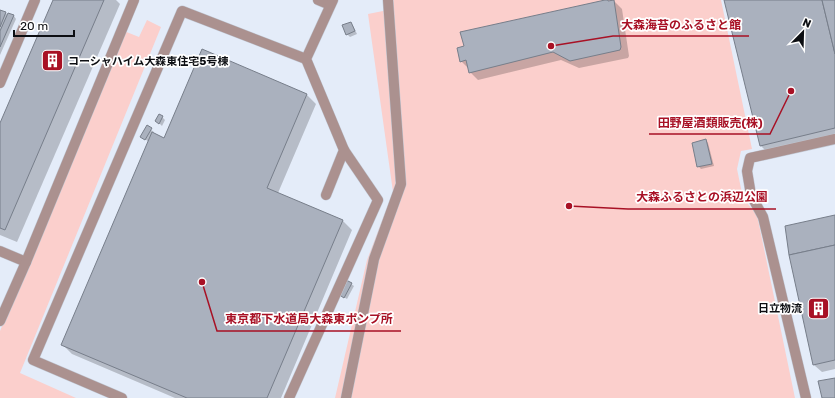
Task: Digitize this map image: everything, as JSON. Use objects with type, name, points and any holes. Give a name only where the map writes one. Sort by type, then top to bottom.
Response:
[{"type":"street","points":[[0,83],[35,0]]},
{"type":"street","points":[[0,321],[26,262],[134,0]]},
{"type":"street","points":[[306,59],[332,3],[318,0]]},
{"type":"street","points":[[346,398],[374,259],[401,184],[388,0]]},
{"type":"street","points":[[122,398],[33,360],[182,11],[306,59],[344,150],[378,200],[289,398]]},
{"type":"street","points":[[806,398],[763,217],[752,196],[747,171],[750,158],[835,139]]},
{"type":"street","points":[[326,195],[344,150]]},
{"type":"street","points":[[0,251],[26,262]]},
{"type":"shaded area","points":[[391,0],[721,0],[752,149],[741,151],[737,169],[743,198],[757,215],[795,398],[335,398],[367,260],[393,192],[368,14],[393,9]]},
{"type":"shaded area","points":[[147,20],[161,27],[20,373],[76,398],[0,398],[0,331],[124,31],[139,37]]},
{"type":"building","name":"コーシャハイム大森東住宅5号棟","points":[[53,0],[104,0],[5,230],[0,228],[0,123]]},
{"type":"building","points":[[605,0],[614,0],[621,47],[620,50],[570,61],[553,52],[469,73],[466,60],[460,62],[457,48],[464,46],[460,32]]},
{"type":"building","points":[[724,0],[822,0],[835,54],[835,128],[760,146]]},
{"type":"building","points":[[822,0],[835,0],[835,54]]},
{"type":"building","points":[[0,10],[6,12],[0,27]]},
{"type":"building","points":[[8,13],[14,15],[0,47],[0,31]]},
{"type":"building","points":[[351,22],[355,31],[346,35],[342,25]]},
{"type":"building","points":[[202,49],[307,94],[267,188],[343,220],[267,398],[187,398],[61,345],[152,132],[164,138]]},
{"type":"building","points":[[159,114],[163,116],[159,124],[155,121]]},
{"type":"building","points":[[147,125],[152,128],[145,140],[140,137]]},
{"type":"building","points":[[706,139],[712,164],[697,167],[692,143]]},
{"type":"building","points":[[835,215],[835,245],[789,255],[785,226]]},
{"type":"building","name":"日立物流","points":[[835,245],[835,360],[813,365],[789,255]]},
{"type":"building","points":[[346,280],[352,283],[344,298],[338,294]]},
{"type":"building","points":[[835,378],[835,398],[822,398],[818,381]]},
{"type":"place","name":"大森海苔のふるさと館","points":[[551,46]]},
{"type":"place","name":"コーシャハイム大森東住宅5号棟","points":[[52,61]]},
{"type":"place","name":"田野屋酒類販売(株)","points":[[791,91]]},
{"type":"place","name":"大森ふるさとの浜辺公園","points":[[569,206]]},
{"type":"place","name":"東京都下水道局大森東ポンプ所","points":[[202,282]]},
{"type":"place","name":"日立物流","points":[[818,308]]}]
